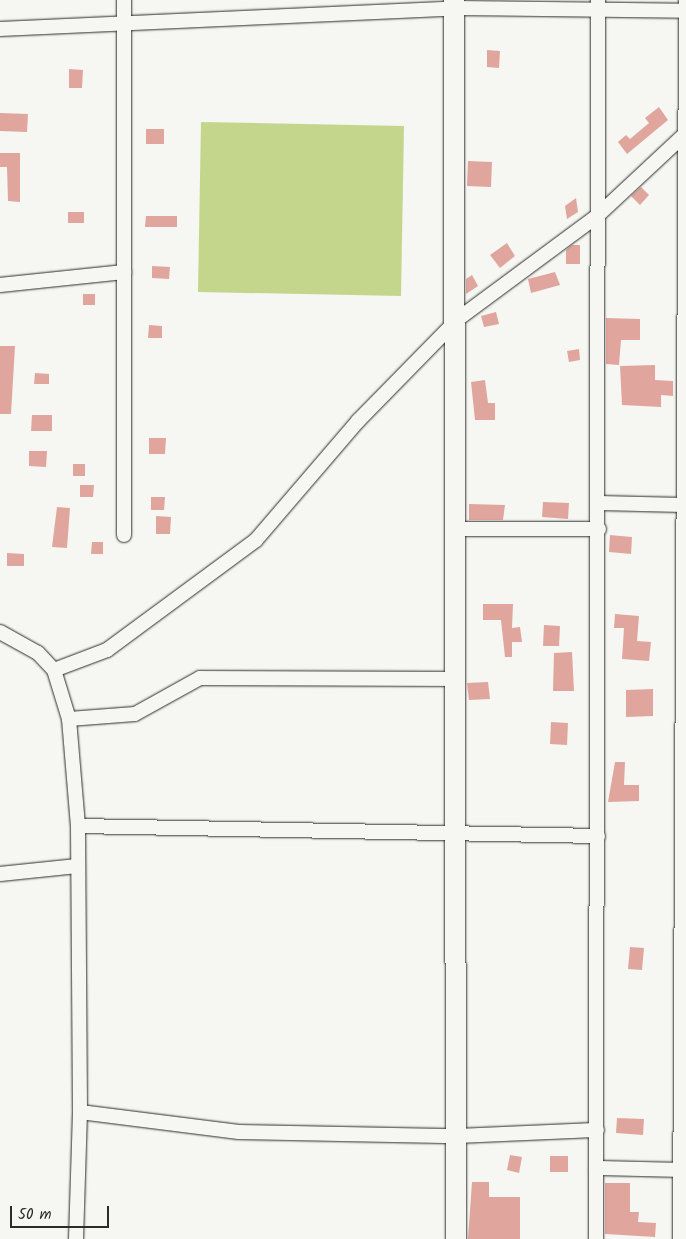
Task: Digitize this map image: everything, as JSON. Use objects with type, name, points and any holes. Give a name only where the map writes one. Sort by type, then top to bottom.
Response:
[{"type":"street","points":[[124,0],[124,535]]},
{"type":"street","points":[[454,4],[458,319],[456,1239]]},
{"type":"street","points":[[0,29],[454,4],[685,5],[684,996],[683,1170],[680,1239]]},
{"type":"street","points":[[596,1239],[599,528],[598,6]]},
{"type":"street","points":[[54,670],[107,650],[256,540],[358,421],[458,319],[598,216],[685,134]]},
{"type":"street","points":[[0,285],[124,272]]},
{"type":"street","points":[[599,503],[683,505]]},
{"type":"street","points":[[457,529],[599,528]]},
{"type":"street","points":[[0,632],[38,653],[54,670],[69,720],[78,826],[80,1112],[76,1239]]},
{"type":"street","points":[[69,720],[135,714],[200,678],[457,678]]},
{"type":"street","points":[[78,826],[598,836]]},
{"type":"street","points":[[0,874],[78,866]]},
{"type":"street","points":[[80,1112],[239,1132],[457,1136],[597,1130]]},
{"type":"street","points":[[596,1168],[683,1170]]},
{"type":"green space","points":[[201,122],[404,126],[401,296],[198,292]]},
{"type":"building","points":[[487,50],[500,51],[499,68],[487,67]]},
{"type":"building","points":[[69,69],[83,70],[82,88],[69,88]]},
{"type":"building","points":[[659,107],[668,120],[627,154],[618,142],[626,135],[630,139],[649,123],[645,118]]},
{"type":"building","points":[[0,113],[28,114],[27,132],[0,131]]},
{"type":"building","points":[[146,129],[164,129],[164,144],[146,144]]},
{"type":"building","points":[[0,153],[20,153],[20,202],[8,201],[7,167],[0,167]]},
{"type":"building","points":[[468,161],[492,162],[491,187],[467,186]]},
{"type":"building","points":[[641,187],[649,195],[640,205],[631,196]]},
{"type":"building","points":[[576,198],[578,212],[567,219],[565,206]]},
{"type":"building","points":[[68,212],[84,212],[84,223],[68,223]]},
{"type":"building","points":[[146,216],[177,216],[177,227],[145,227]]},
{"type":"building","points":[[507,243],[515,256],[500,268],[490,255]]},
{"type":"building","points":[[572,245],[580,245],[580,264],[566,264],[566,250]]},
{"type":"building","points":[[152,266],[170,267],[169,279],[152,278]]},
{"type":"building","points":[[555,272],[560,285],[531,293],[528,279]]},
{"type":"building","points":[[472,275],[478,286],[466,294],[466,279]]},
{"type":"building","points":[[83,294],[95,294],[95,305],[83,305]]},
{"type":"building","points":[[496,312],[499,324],[484,327],[481,316]]},
{"type":"building","points":[[606,318],[640,319],[640,340],[621,340],[619,365],[606,364]]},
{"type":"building","points":[[149,325],[162,326],[162,338],[148,338]]},
{"type":"building","points":[[0,346],[15,346],[11,414],[0,414]]},
{"type":"building","points":[[579,349],[580,360],[569,362],[567,351]]},
{"type":"building","points":[[655,365],[655,380],[673,381],[673,396],[661,395],[661,407],[622,405],[620,366]]},
{"type":"building","points":[[35,373],[49,374],[49,384],[34,384]]},
{"type":"building","points":[[485,380],[488,403],[495,403],[495,420],[475,420],[471,382]]},
{"type":"building","points":[[32,415],[52,415],[52,431],[31,431]]},
{"type":"building","points":[[149,438],[166,438],[165,454],[149,454]]},
{"type":"building","points":[[29,451],[47,451],[46,467],[29,466]]},
{"type":"building","points":[[73,464],[85,464],[85,476],[73,476]]},
{"type":"building","points":[[80,485],[94,485],[93,497],[80,497]]},
{"type":"building","points":[[151,497],[165,497],[164,510],[151,510]]},
{"type":"building","points":[[543,502],[569,503],[568,519],[542,517]]},
{"type":"building","points":[[469,504],[505,505],[503,520],[469,520]]},
{"type":"building","points":[[57,507],[70,508],[67,548],[52,547]]},
{"type":"building","points":[[156,516],[171,517],[170,534],[156,534]]},
{"type":"building","points":[[610,535],[632,537],[631,554],[609,552]]},
{"type":"building","points":[[92,542],[103,542],[103,554],[91,554]]},
{"type":"building","points":[[7,553],[24,554],[24,566],[7,566]]},
{"type":"building","points":[[483,604],[513,604],[512,628],[520,627],[522,642],[512,642],[512,657],[505,657],[501,620],[483,620]]},
{"type":"building","points":[[615,614],[639,616],[637,641],[651,642],[649,661],[622,659],[624,628],[614,628]]},
{"type":"building","points":[[544,625],[560,626],[559,646],[543,646]]},
{"type":"building","points":[[572,652],[574,691],[553,691],[554,653]]},
{"type":"building","points":[[488,682],[490,699],[469,700],[467,683]]},
{"type":"building","points":[[653,689],[653,716],[626,717],[626,690]]},
{"type":"building","points":[[551,722],[568,723],[567,745],[550,744]]},
{"type":"building","points":[[615,762],[625,762],[624,785],[639,785],[639,801],[608,802]]},
{"type":"building","points":[[630,947],[644,948],[642,970],[628,969]]},
{"type":"building","points":[[617,1118],[644,1119],[643,1135],[616,1133]]},
{"type":"building","points":[[510,1155],[522,1157],[519,1173],[507,1170]]},
{"type":"building","points":[[550,1156],[568,1156],[568,1172],[550,1172]]},
{"type":"building","points":[[472,1182],[489,1182],[489,1197],[520,1197],[520,1239],[468,1239]]},
{"type":"building","points":[[605,1183],[630,1183],[630,1212],[639,1212],[638,1222],[656,1223],[655,1237],[605,1234]]}]
